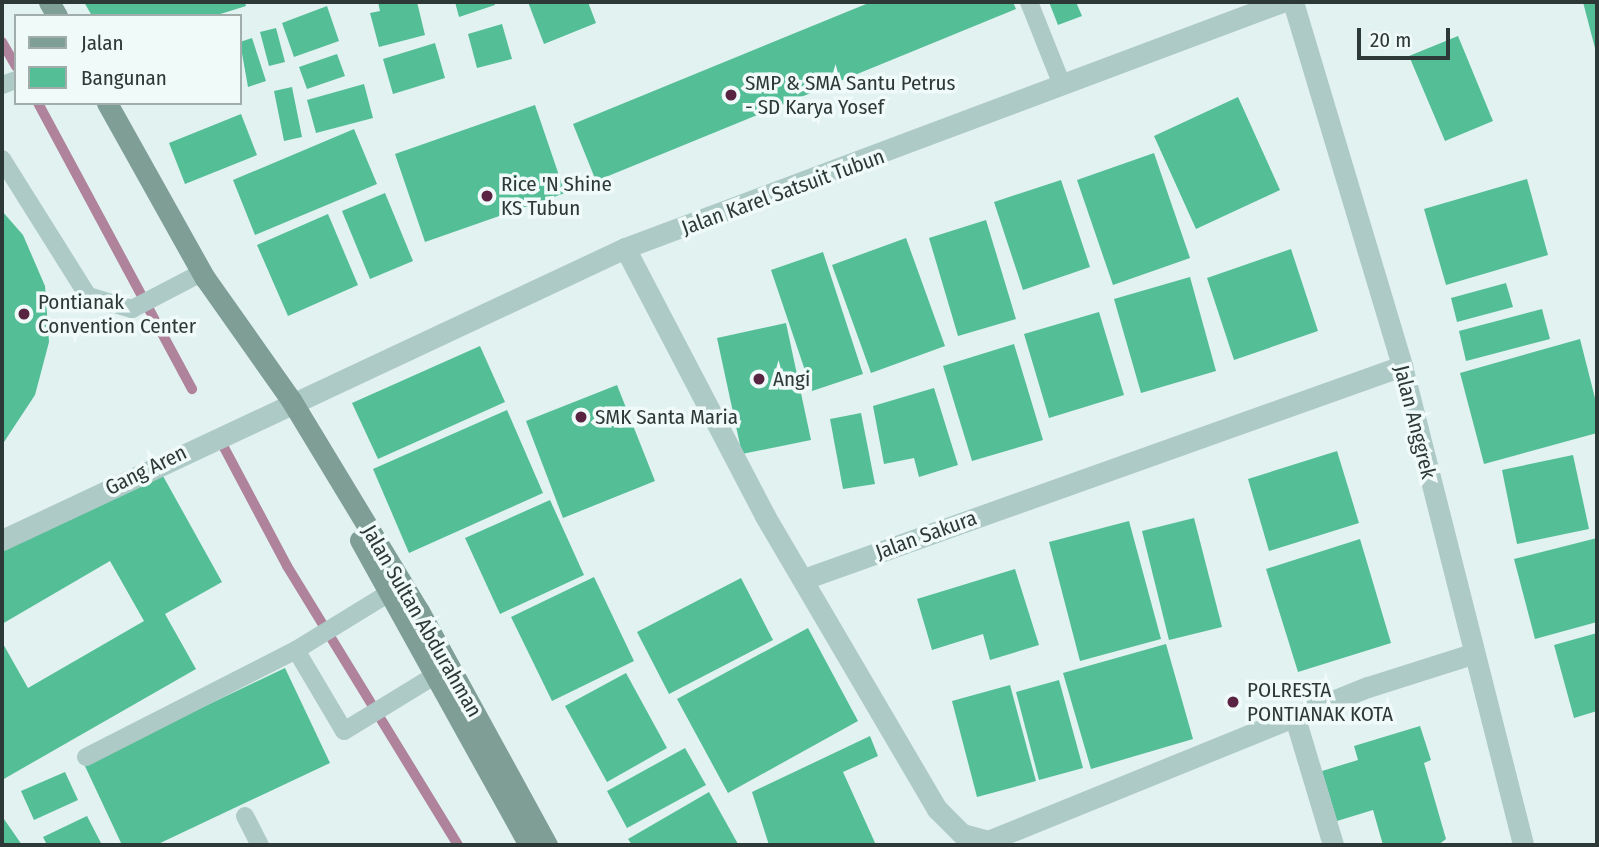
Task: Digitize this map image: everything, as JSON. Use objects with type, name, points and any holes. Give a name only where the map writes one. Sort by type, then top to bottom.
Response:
[{"type":"street","name":"Jalan Karel Satsuit Tubun","points":[[291,400],[625,248],[1062,85],[1232,10],[1282,2]]},
{"type":"street","name":"Jalan Anggrek","points":[[1293,2],[1402,366],[1472,654],[1523,845]]},
{"type":"street","name":"Jalan Sultan Abdurahman","points":[[108,105],[202,272],[291,400],[419,611],[547,845]]},
{"type":"street","points":[[625,248],[804,579],[937,809],[962,834],[988,841],[1295,718],[1472,654]]},
{"type":"street","name":"Jalan Sakura","points":[[804,579],[1402,366]]},
{"type":"street","name":"Jalan Sultan Abdurahman","points":[[291,400],[389,593],[529,845]]},
{"type":"street","name":"Gang Aren","points":[[2,540],[291,400]]},
{"type":"street","points":[[1295,718],[1333,845]]},
{"type":"lane","points":[[1029,2],[1062,85]]},
{"type":"lane","points":[[2,159],[88,296],[132,309],[202,272]]},
{"type":"lane","points":[[86,757],[296,650],[389,593]]},
{"type":"lane","points":[[296,650],[345,731],[435,676]]},
{"type":"lane","points":[[245,816],[260,845]]},
{"type":"building","points":[[84,2],[245,2],[246,6],[220,14],[91,14]]},
{"type":"building","points":[[378,2],[417,2],[425,35],[379,47],[370,13],[380,11]]},
{"type":"building","points":[[455,2],[494,2],[495,5],[459,17]]},
{"type":"building","points":[[528,2],[588,2],[596,23],[544,44]]},
{"type":"building","points":[[871,2],[1013,2],[1016,9],[596,181],[573,124]]},
{"type":"building","points":[[1049,2],[1076,2],[1082,16],[1058,25]]},
{"type":"building","points":[[1583,2],[1597,2],[1597,52],[1596,52]]},
{"type":"building","points":[[327,6],[339,41],[294,57],[282,23]]},
{"type":"building","points":[[502,24],[512,59],[477,68],[468,34]]},
{"type":"building","points":[[276,28],[285,62],[269,66],[260,32]]},
{"type":"building","points":[[1458,36],[1493,121],[1445,141],[1409,56]]},
{"type":"building","points":[[252,38],[266,81],[248,87],[242,41]]},
{"type":"building","points":[[435,43],[445,78],[393,94],[383,59]]},
{"type":"building","points":[[337,54],[345,76],[307,89],[299,67]]},
{"type":"building","points":[[364,84],[373,118],[316,133],[307,100]]},
{"type":"building","points":[[292,87],[302,137],[284,141],[274,91]]},
{"type":"building","points":[[1238,97],[1280,190],[1196,229],[1154,136]]},
{"type":"building","points":[[535,105],[565,193],[425,242],[395,154]]},
{"type":"building","points":[[241,114],[257,155],[185,184],[169,143]]},
{"type":"building","points":[[354,129],[377,184],[255,235],[233,180]]},
{"type":"building","points":[[1154,153],[1190,258],[1113,285],[1077,180]]},
{"type":"building","points":[[1527,179],[1548,255],[1446,285],[1424,209]]},
{"type":"building","points":[[1061,180],[1090,267],[1023,290],[994,202]]},
{"type":"building","points":[[385,193],[413,261],[370,279],[342,211]]},
{"type":"building","name":"Pontianak Convention Center","points":[[2,211],[23,235],[45,286],[49,342],[35,395],[2,445]]},
{"type":"building","points":[[328,214],[358,285],[288,316],[257,245]]},
{"type":"building","points":[[986,220],[1016,319],[958,336],[929,238]]},
{"type":"building","points":[[906,238],[945,346],[871,373],[832,265]]},
{"type":"building","points":[[1291,249],[1318,331],[1234,360],[1207,278]]},
{"type":"building","points":[[823,252],[863,374],[812,391],[771,270]]},
{"type":"building","points":[[1190,277],[1216,371],[1141,393],[1114,299]]},
{"type":"building","points":[[1506,283],[1513,307],[1457,322],[1451,298]]},
{"type":"building","points":[[1542,309],[1550,339],[1466,361],[1459,331]]},
{"type":"building","points":[[1099,312],[1124,395],[1049,418],[1024,334]]},
{"type":"building","points":[[786,323],[811,440],[742,454],[717,338]]},
{"type":"building","points":[[1580,339],[1597,406],[1597,433],[1484,464],[1460,373]]},
{"type":"building","points":[[1014,344],[1043,440],[972,461],[943,366]]},
{"type":"building","points":[[480,346],[505,402],[378,459],[352,403]]},
{"type":"building","points":[[617,385],[655,481],[563,518],[526,421]]},
{"type":"building","points":[[934,388],[958,465],[919,477],[914,458],[884,464],[873,406]]},
{"type":"building","points":[[507,410],[543,493],[409,553],[373,469]]},
{"type":"building","points":[[861,413],[875,484],[843,489],[830,419]]},
{"type":"building","points":[[1337,451],[1359,523],[1269,551],[1248,479]]},
{"type":"building","points":[[1573,455],[1589,529],[1517,544],[1502,470]]},
{"type":"building","points":[[153,458],[222,582],[165,614],[196,669],[2,780],[2,642],[28,688],[144,621],[110,561],[2,624],[2,544]]},
{"type":"building","points":[[550,500],[584,575],[500,614],[465,538]]},
{"type":"building","points":[[1194,518],[1222,627],[1169,640],[1142,531]]},
{"type":"building","points":[[1129,521],[1161,639],[1080,661],[1049,542]]},
{"type":"building","points":[[1597,538],[1597,622],[1535,639],[1514,559]]},
{"type":"building","points":[[1360,539],[1391,643],[1298,672],[1266,569]]},
{"type":"building","points":[[1015,569],[1039,645],[990,660],[983,634],[932,650],[917,599]]},
{"type":"building","points":[[594,577],[634,661],[552,701],[511,617]]},
{"type":"building","points":[[741,578],[773,640],[669,694],[637,632]]},
{"type":"building","points":[[808,628],[858,721],[728,793],[677,699]]},
{"type":"building","points":[[1597,633],[1597,711],[1574,718],[1554,645]]},
{"type":"building","points":[[1166,644],[1193,739],[1091,769],[1063,673]]},
{"type":"building","points":[[285,668],[330,763],[156,845],[122,845],[84,764]]},
{"type":"building","points":[[626,673],[667,748],[607,782],[565,706]]},
{"type":"building","points":[[1059,680],[1083,768],[1039,780],[1016,692]]},
{"type":"building","points":[[1010,685],[1036,781],[977,797],[952,701]]},
{"type":"building","points":[[1420,726],[1431,760],[1424,763],[1446,839],[1438,845],[1383,845],[1373,810],[1337,821],[1322,771],[1358,760],[1354,746]]},
{"type":"building","points":[[870,736],[878,756],[843,772],[876,845],[769,845],[752,792]]},
{"type":"building","points":[[685,748],[706,785],[627,828],[607,791]]},
{"type":"building","points":[[65,772],[78,800],[34,820],[21,791]]},
{"type":"building","points":[[709,792],[738,844],[632,845],[628,839]]},
{"type":"building","points":[[87,816],[102,845],[47,845],[43,837]]},
{"type":"building","points":[[4,819],[22,845],[2,845]]},
{"type":"waterway","points":[[2,42],[14,63]]},
{"type":"waterway","points":[[39,105],[192,389]]},
{"type":"waterway","points":[[219,438],[287,566],[458,845]]},
{"type":"place","name":"SMP & SMA Santu Petrus - SD Karya Yosef","points":[[731,95]]},
{"type":"place","name":"Rice 'N Shine KS Tubun","points":[[487,196]]},
{"type":"place","name":"Pontianak Convention Center","points":[[24,314]]},
{"type":"place","name":"Angi","points":[[759,379]]},
{"type":"place","name":"SMK Santa Maria","points":[[581,417]]},
{"type":"place","name":"POLRESTA PONTIANAK KOTA","points":[[1233,702]]}]
